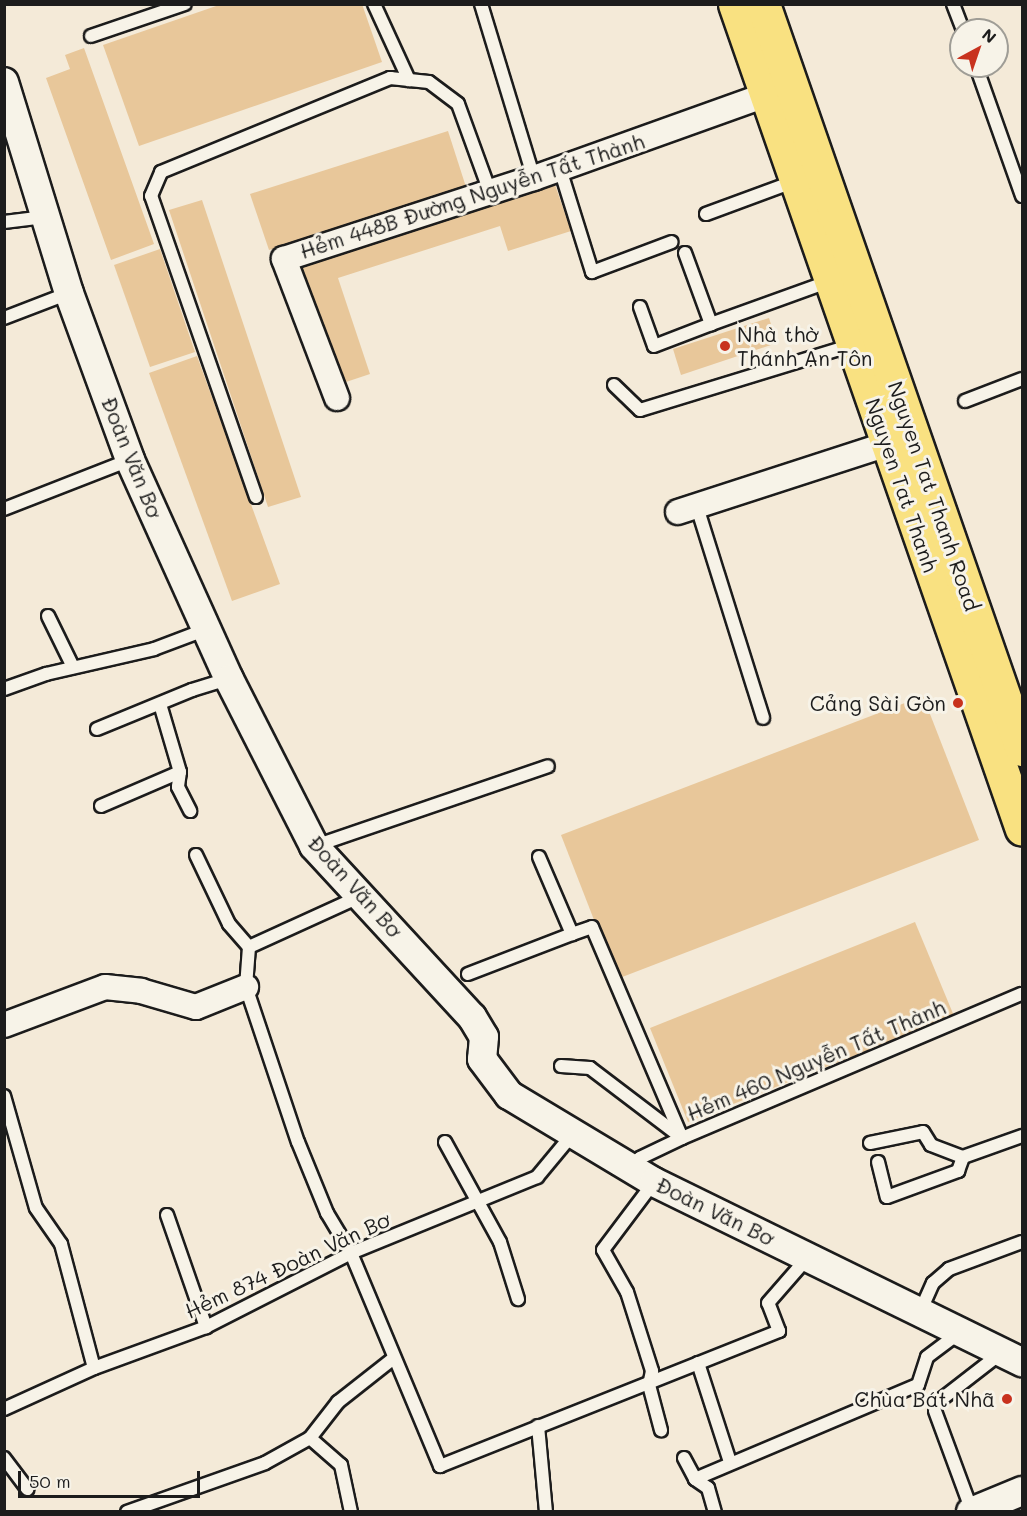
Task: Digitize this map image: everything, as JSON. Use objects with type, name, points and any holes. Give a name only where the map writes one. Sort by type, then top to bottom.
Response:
[{"type":"main road","name":"Nguyen Tat Thanh","points":[[735,4],[1023,829]]},
{"type":"main road","name":"Nguyen Tat Thanh Road","points":[[763,4],[1023,749]]},
{"type":"street","name":"Đoàn Văn Bơ","points":[[4,82],[69,293],[130,459],[229,679],[314,846],[362,895],[472,1017],[484,1037],[482,1059],[508,1095],[571,1136],[642,1176],[920,1314],[1012,1357]]},
{"type":"street","name":"Hẻm 448B Đường Nguyễn Tất Thành","points":[[337,398],[284,259],[534,178],[766,95]]},
{"type":"street","points":[[687,510],[888,444]]},
{"type":"street","points":[[4,1026],[105,987],[141,991],[196,1006],[246,987]]},
{"type":"street","points":[[971,1511],[1023,1491]]},
{"type":"lane","points":[[91,36],[185,4]]},
{"type":"lane","points":[[374,4],[409,80]]},
{"type":"lane","points":[[481,4],[534,178]]},
{"type":"lane","points":[[256,497],[151,196],[161,172],[390,78],[429,82],[458,104],[490,192]]},
{"type":"lane","points":[[980,78],[1023,196]]},
{"type":"lane","points":[[560,169],[592,272],[672,242]]},
{"type":"lane","points":[[706,214],[796,181]]},
{"type":"lane","points":[[4,222],[46,217]]},
{"type":"lane","points":[[685,253],[711,324]]},
{"type":"lane","points":[[640,307],[654,346],[831,281]]},
{"type":"lane","points":[[4,318],[69,293]]},
{"type":"lane","points":[[614,385],[640,410],[853,345]]},
{"type":"lane","points":[[965,401],[1023,379]]},
{"type":"lane","points":[[4,509],[130,459]]},
{"type":"lane","points":[[687,510],[764,718]]},
{"type":"lane","points":[[48,616],[73,667]]},
{"type":"lane","points":[[4,689],[73,667],[154,649],[207,629]]},
{"type":"lane","points":[[98,729],[229,679]]},
{"type":"lane","points":[[160,704],[180,772],[178,787],[190,811]]},
{"type":"lane","points":[[314,846],[548,766]]},
{"type":"lane","points":[[101,806],[180,772]]},
{"type":"lane","points":[[196,855],[230,924],[249,947],[246,987],[298,1142],[327,1213],[351,1252],[440,1466],[779,1331],[768,1303],[809,1257]]},
{"type":"lane","points":[[539,857],[572,934]]},
{"type":"lane","points":[[249,947],[362,895]]},
{"type":"lane","points":[[468,974],[592,927],[682,1138]]},
{"type":"lane","name":"Hẻm 460 Nguyễn Tất Thành","points":[[650,1382],[652,1371],[627,1292],[603,1250],[642,1176],[640,1158],[682,1138],[1023,994]]},
{"type":"lane","points":[[561,1066],[590,1068],[682,1138]]},
{"type":"lane","points":[[4,1096],[36,1208],[64,1253],[94,1368]]},
{"type":"lane","points":[[870,1143],[923,1132],[931,1145],[963,1157],[1023,1136]]},
{"type":"lane","name":"Hẻm 874 Đoàn Văn Bơ","points":[[4,1409],[94,1368],[206,1327],[351,1252],[537,1177],[571,1136]]},
{"type":"lane","points":[[445,1142],[479,1201],[510,1267],[518,1299]]},
{"type":"lane","points":[[878,1162],[887,1197],[958,1171],[963,1157]]},
{"type":"lane","points":[[167,1215],[206,1327]]},
{"type":"lane","points":[[920,1314],[933,1283],[949,1269],[1023,1242]]},
{"type":"lane","points":[[695,1479],[730,1462],[918,1385],[927,1357],[959,1333]]},
{"type":"lane","points":[[943,1398],[1012,1357]]},
{"type":"lane","points":[[127,1512],[264,1463],[310,1438],[338,1402],[394,1358]]},
{"type":"lane","points":[[698,1363],[730,1462]]},
{"type":"lane","points":[[650,1382],[661,1430]]},
{"type":"lane","points":[[935,1411],[971,1511]]},
{"type":"lane","points":[[538,1426],[546,1512]]},
{"type":"lane","points":[[310,1438],[341,1465],[351,1512]]},
{"type":"lane","points":[[4,1458],[27,1489]]},
{"type":"lane","points":[[684,1458],[695,1479],[708,1488],[715,1512]]},
{"type":"building","points":[[222,4],[362,4],[382,62],[139,146],[103,45]]},
{"type":"building","points":[[84,48],[154,244],[111,260],[46,78],[70,69],[65,55]]},
{"type":"building","points":[[448,131],[466,187],[269,250],[250,194]]},
{"type":"building","points":[[552,176],[571,231],[508,251],[500,226],[338,278],[370,374],[340,384],[300,266]]},
{"type":"building","points":[[202,200],[301,497],[268,507],[169,210]]},
{"type":"building","points":[[160,249],[195,352],[150,367],[114,265]]},
{"type":"building","name":"Nhà thờ Thánh An Tôn","points":[[769,318],[777,343],[681,375],[673,349]]},
{"type":"building","points":[[197,356],[280,584],[232,601],[149,373]]},
{"type":"building","points":[[923,696],[979,840],[617,979],[561,835]]},
{"type":"building","points":[[915,922],[954,1016],[688,1122],[650,1028]]},
{"type":"place","name":"Nhà thờ Thánh An Tôn","points":[[725,346]]},
{"type":"place","name":"Cảng Sài Gòn","points":[[958,703]]},
{"type":"place","name":"Chùa Bát Nhã","points":[[1007,1399]]}]
